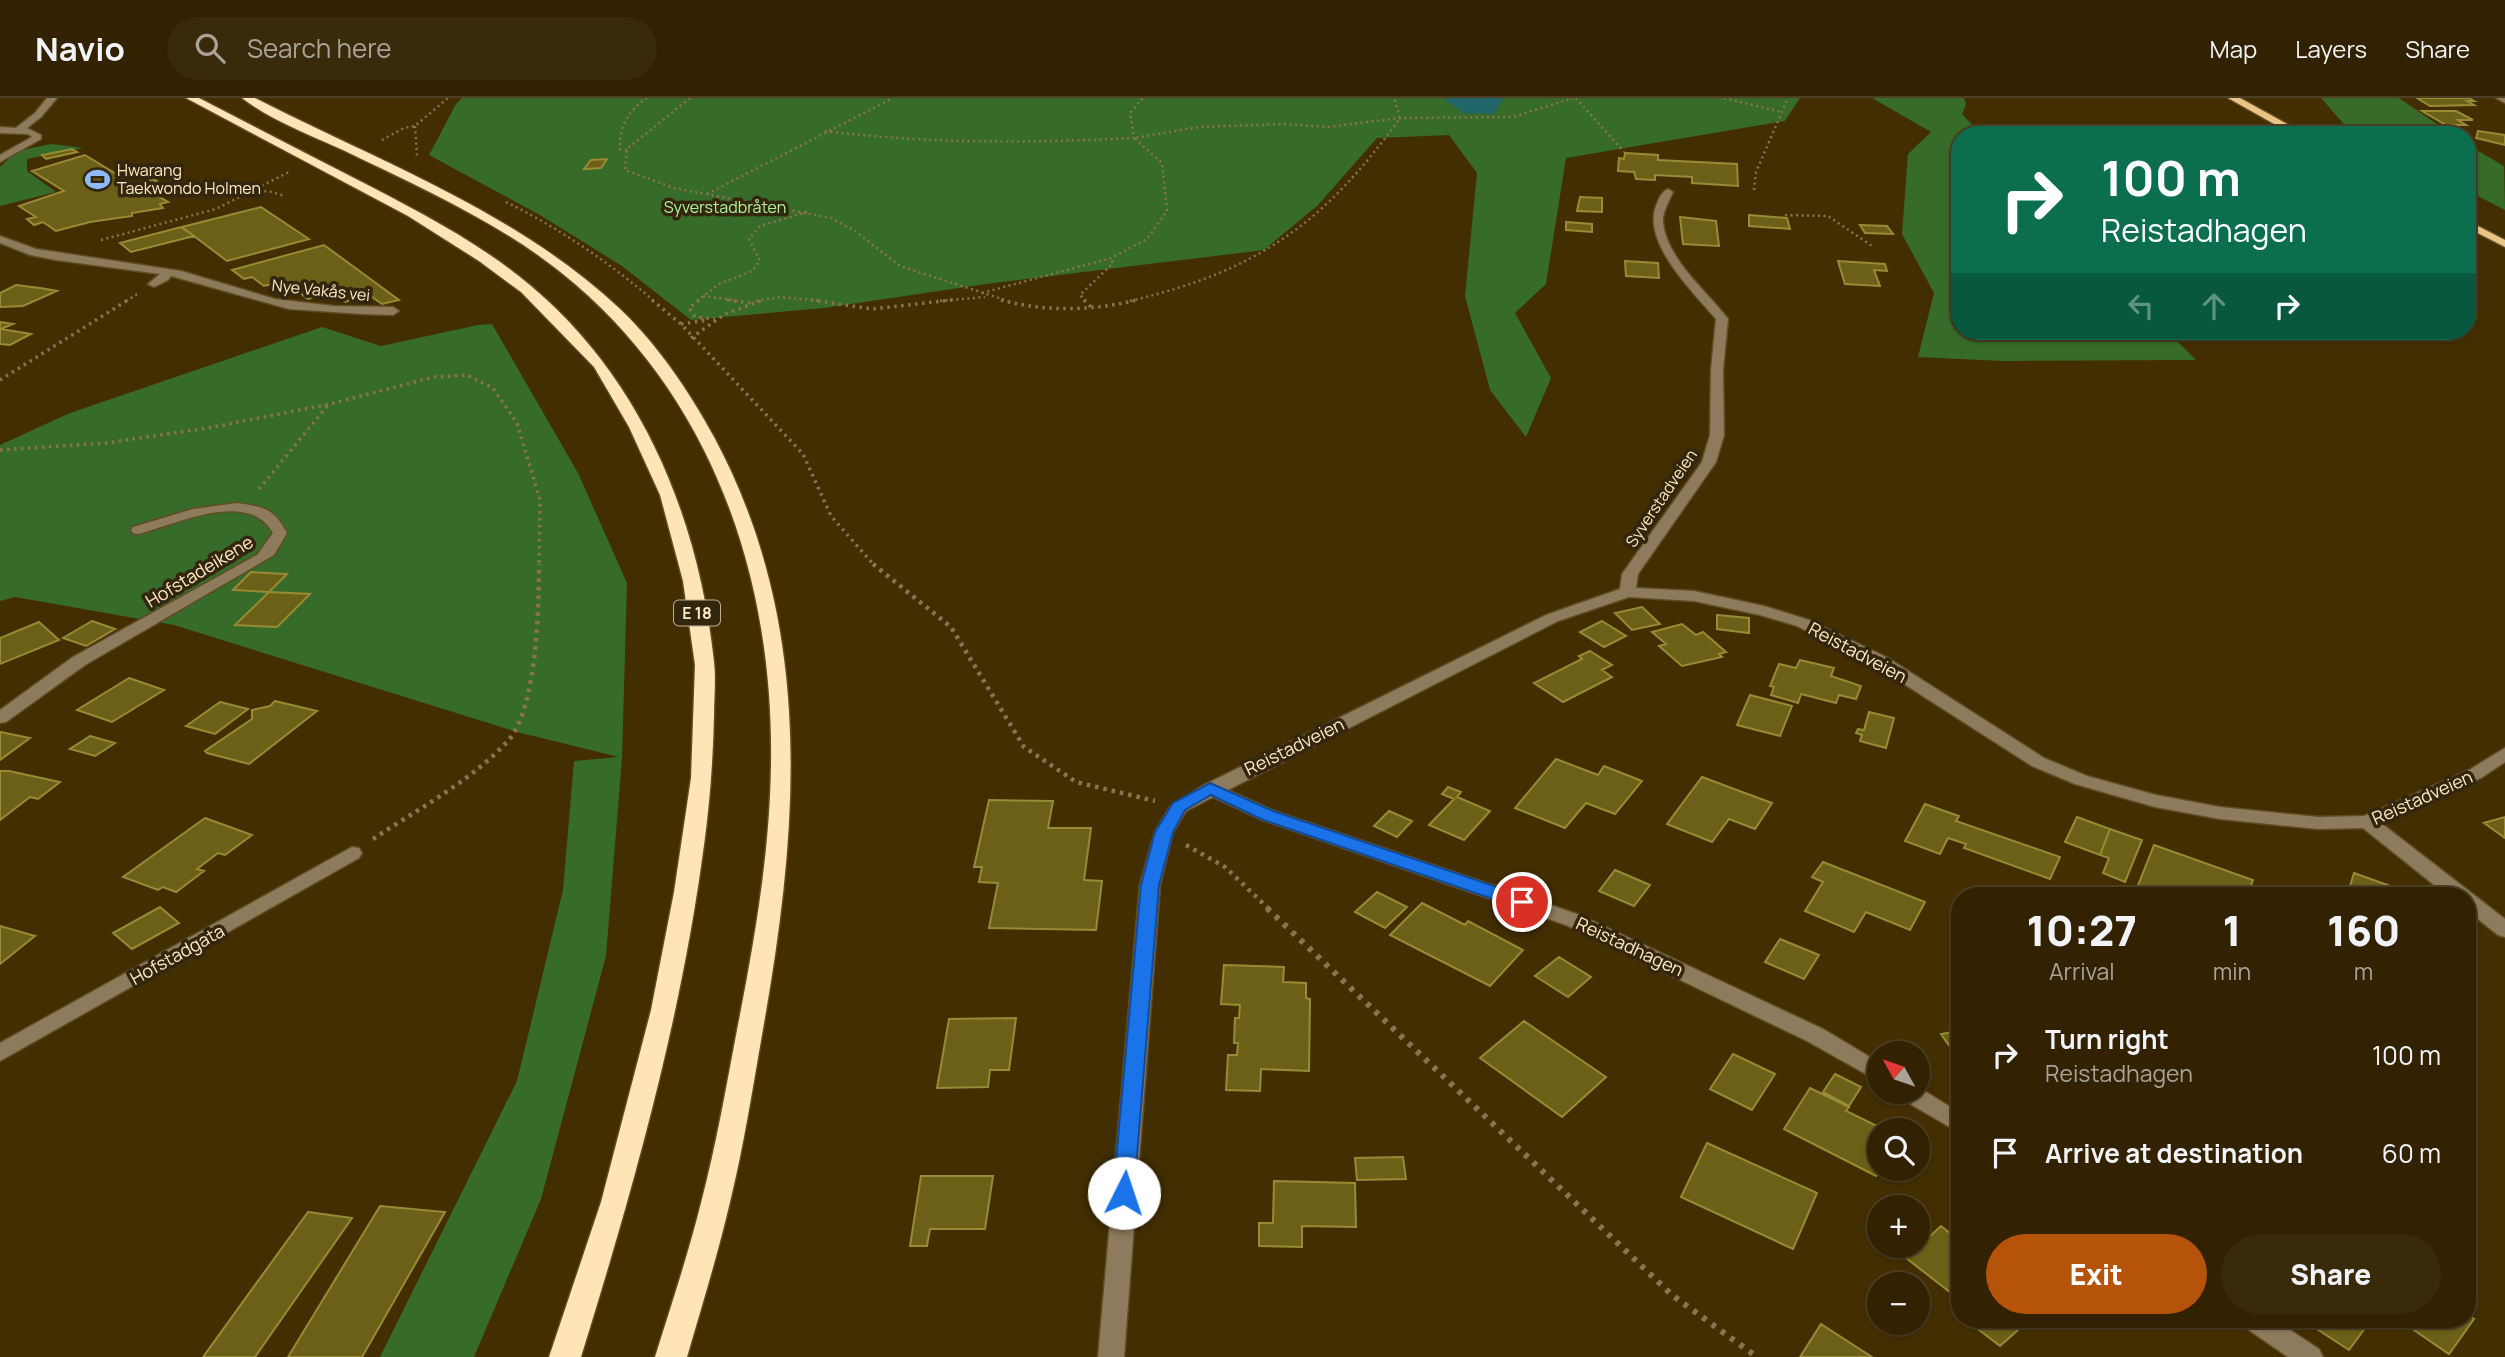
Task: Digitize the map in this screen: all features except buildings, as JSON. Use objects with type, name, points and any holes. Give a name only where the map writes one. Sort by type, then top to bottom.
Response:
[{"type":"highway","name":"E 18","points":[[191,98],[412,213],[484,258],[526,289],[600,365],[637,427],[669,495],[692,581],[705,666],[702,778],[686,892],[664,1010],[615,1202],[565,1357]]},
{"type":"highway","points":[[247,98],[454,200],[529,245],[573,276],[616,313],[652,353],[694,411],[729,480],[758,569],[775,652],[782,761],[775,863],[757,995],[716,1201],[671,1357]]},
{"type":"main road","points":[[2233,98],[2285,126]]},
{"type":"main road","points":[[2476,228],[2505,244]]},
{"type":"street","points":[[20,129],[38,116],[52,98]]},
{"type":"street","points":[[0,130],[20,129],[30,131],[38,137],[0,159]]},
{"type":"street","name":"Syverstadveien","points":[[1628,592],[1630,574],[1667,526],[1709,462],[1717,435],[1717,370],[1722,319],[1675,260],[1662,236],[1658,220],[1668,192]]},
{"type":"street","name":"Nye Vakås vei","points":[[0,239],[8,244],[48,254],[192,275],[275,303],[355,311],[393,311]]},
{"type":"street","points":[[154,284],[164,278],[167,272]]},
{"type":"street","name":"Hofstadeikene","points":[[0,718],[79,661],[269,552],[277,540],[278,527],[271,517],[243,508],[193,511],[138,530]]},
{"type":"street","name":"Reistadveien","points":[[1179,807],[1552,618],[1628,592],[1694,596],[1764,611],[1803,623],[1882,662],[2038,762],[2081,780],[2155,801],[2220,813],[2318,822],[2367,822],[2475,774],[2505,754]]},
{"type":"street","name":"Reistadhagen","points":[[1210,789],[1267,815],[1573,920],[1815,1035],[1867,1066]]},
{"type":"street","points":[[1111,1357],[1150,885],[1164,832],[1179,807]]},
{"type":"street","points":[[2367,822],[2450,887]]},
{"type":"street","name":"Hofstadgata","points":[[0,1053],[352,853]]},
{"type":"street","points":[[2476,907],[2505,930]]},
{"type":"street","points":[[1928,1104],[1951,1118]]},
{"type":"street","points":[[2267,1328],[2310,1357]]},
{"type":"path","points":[[380,141],[404,128],[415,126],[448,98]]},
{"type":"path","points":[[627,150],[620,149],[619,139],[628,110],[647,98]]},
{"type":"path","points":[[690,98],[627,150],[625,170],[650,183],[835,219],[863,236],[892,262],[990,297],[1058,309],[1092,308],[1161,294],[1246,262],[1280,243],[1316,216],[1380,145],[1399,118],[1394,98]]},
{"type":"path","points":[[706,194],[893,98]]},
{"type":"path","points":[[978,293],[1054,276],[1111,258],[1147,239],[1167,211],[1162,163],[1134,138],[1130,113],[1143,98]]},
{"type":"path","points":[[825,131],[880,139],[1032,144],[1134,138],[1199,127],[1283,124],[1328,127],[1399,118],[1513,117],[1575,98],[1625,152]]},
{"type":"path","points":[[1724,98],[1782,112]]},
{"type":"path","points":[[1754,190],[1756,172],[1788,98]]},
{"type":"path","points":[[100,240],[216,209],[289,172]]},
{"type":"path","points":[[248,193],[268,191],[285,196]]},
{"type":"path","points":[[716,319],[695,317],[690,308],[719,284],[752,271],[760,261],[749,239],[760,226],[808,212]]},
{"type":"path","points":[[1785,215],[1828,216],[1872,246]]},
{"type":"path","points":[[1092,308],[1080,295],[1104,273],[1113,262],[1111,258]]},
{"type":"path","points":[[0,380],[154,284]]},
{"type":"path","points":[[702,296],[750,303]]},
{"type":"path","points":[[691,338],[703,326],[750,303],[790,297],[875,309],[959,297],[990,297]]},
{"type":"path","points":[[716,319],[681,324],[691,338],[803,454],[831,516],[874,565],[951,627],[1024,747],[1076,782],[1179,807]]},
{"type":"path","points":[[0,450],[106,443],[208,428],[330,404],[434,377],[467,375],[493,388],[517,423],[540,500],[539,614],[525,711],[509,740],[468,775],[352,853]]},
{"type":"path","points":[[243,508],[330,404]]},
{"type":"path","points":[[1164,832],[1225,867],[1672,1295],[1757,1357]]},
{"type":"green space","name":"Syverstadbråten","points":[[462,98],[1448,98],[1445,99],[1494,114],[1503,98],[1800,98],[1785,121],[1566,158],[1546,284],[1515,313],[1551,378],[1526,437],[1490,390],[1465,296],[1477,173],[1449,135],[1377,138],[1318,205],[1264,250],[986,284],[824,308],[691,320],[622,266],[540,215],[429,155],[456,104]]},
{"type":"green space","points":[[1872,98],[1964,98],[1966,104],[1962,114],[1973,126],[1951,126],[1951,340],[2176,340],[2196,360],[2002,361],[1918,357],[1934,293],[1902,234],[1908,154],[1931,132]]},
{"type":"green space","points":[[2321,98],[2399,98],[2440,126],[2346,126]]},
{"type":"green space","points":[[51,144],[83,148],[27,159],[27,171],[56,192],[0,206],[0,167],[17,151]]},
{"type":"green space","points":[[2476,150],[2504,166],[2505,210],[2476,195]]},
{"type":"green space","points":[[492,324],[578,473],[627,583],[622,758],[606,956],[541,1199],[474,1357],[380,1357],[517,1081],[563,890],[574,761],[619,757],[517,732],[174,625],[15,597],[0,601],[0,445],[70,413],[322,327],[381,346]]},
{"type":"water","points":[[1503,98],[1494,114],[1464,113],[1445,100]]},
{"type":"place","name":"Hwarang Taekwondo Holmen","points":[[97,179]]},
{"type":"route","points":[[1124,1193],[1150,885],[1164,832],[1179,807],[1210,789],[1267,815],[1522,902]]}]
